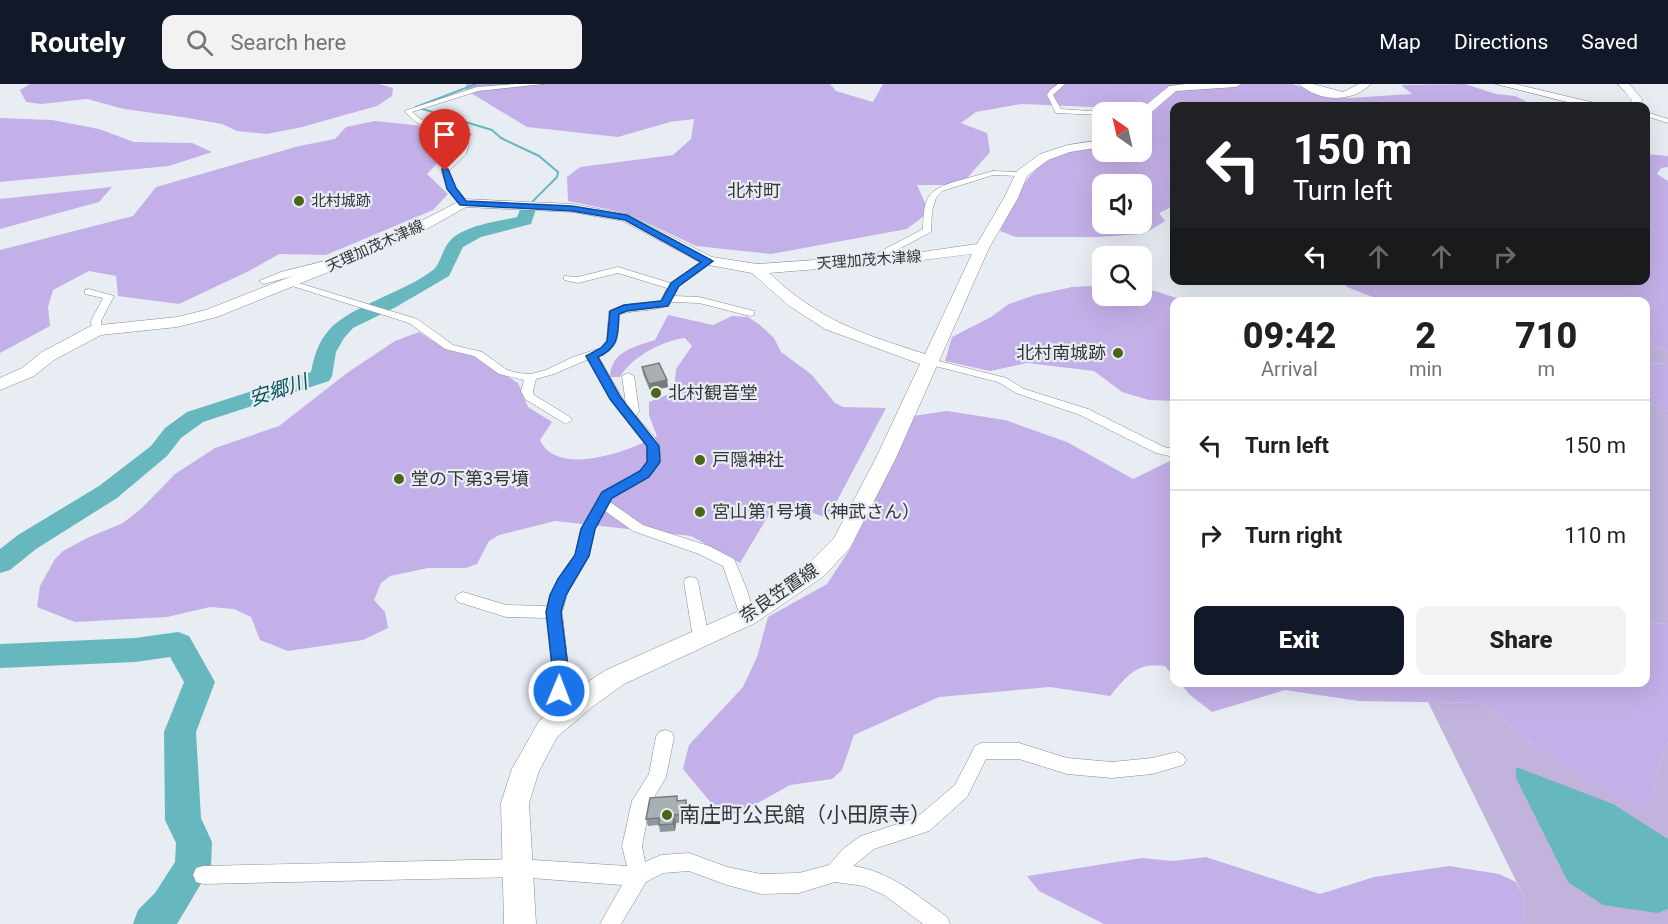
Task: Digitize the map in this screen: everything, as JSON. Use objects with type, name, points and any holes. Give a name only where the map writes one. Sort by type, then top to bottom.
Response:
[{"type":"main road","points":[[1152,106],[1173,88],[1236,84]]},
{"type":"main road","points":[[1304,84],[1328,93],[1344,94],[1356,92],[1366,84]]},
{"type":"main road","points":[[1500,84],[1578,102]]},
{"type":"main road","points":[[1623,84],[1637,99],[1637,102]]},
{"type":"main road","points":[[1021,174],[1044,157],[1068,149],[1092,145]]},
{"type":"main road","name":"奈良笠置線","points":[[520,924],[515,803],[537,745],[555,723],[583,699],[615,677],[747,617],[816,570],[842,543],[886,458],[982,248],[1011,198],[1021,174]]},
{"type":"main road","name":"天理加茂木津線","points":[[0,385],[28,372],[48,356],[97,330],[195,319],[291,284],[420,227],[464,203],[572,208],[627,218],[708,261],[757,269],[933,255],[982,248]]},
{"type":"main road","points":[[757,269],[781,292],[820,320],[854,335],[931,362]]},
{"type":"street","points":[[464,203],[452,189],[445,171],[463,152],[465,144],[458,138],[410,115],[408,111],[477,89],[541,84]]},
{"type":"street","points":[[1062,84],[1050,95],[1059,111],[1092,113]]},
{"type":"street","points":[[1650,115],[1668,121]]},
{"type":"street","points":[[871,260],[928,230],[928,211],[932,198],[939,189],[993,173],[1021,174]]},
{"type":"street","points":[[264,281],[348,259]]},
{"type":"street","points":[[291,284],[412,321],[449,347],[478,354],[503,372],[531,377],[550,372],[577,359],[605,350],[612,341],[613,313],[624,308],[665,304],[673,286],[708,261]]},
{"type":"street","points":[[567,278],[578,280],[618,270],[673,286]]},
{"type":"street","points":[[89,292],[109,296],[96,321],[97,330]]},
{"type":"street","points":[[668,299],[699,300],[750,313]]},
{"type":"street","points":[[555,723],[561,675],[554,612],[563,583],[582,556],[588,529],[607,495],[645,474],[653,462],[653,446],[616,399],[592,356]]},
{"type":"street","points":[[931,362],[1002,380],[1020,391],[1084,412],[1160,450],[1170,452]]},
{"type":"street","points":[[628,376],[633,411],[630,416]]},
{"type":"street","points":[[531,377],[527,391],[529,397],[566,420]]},
{"type":"street","points":[[602,503],[638,528],[705,550],[729,563],[740,590],[747,617]]},
{"type":"street","points":[[692,582],[701,638]]},
{"type":"street","points":[[463,598],[506,611],[554,612]]},
{"type":"street","points":[[610,924],[639,875],[632,846],[641,801],[657,777],[665,737]]},
{"type":"street","points":[[835,873],[849,855],[868,842],[922,825],[961,791],[981,751],[1019,751],[1067,766],[1112,770],[1152,766],[1177,760]]},
{"type":"street","points":[[203,875],[518,868],[639,875],[661,864],[689,862],[727,876],[761,884],[799,883],[835,873],[865,877],[891,888],[940,924]]},
{"type":"shaded area","points":[[30,84],[379,84],[393,88],[392,96],[377,106],[302,127],[267,134],[237,131],[222,124],[124,109],[87,99],[41,104],[26,102],[20,90]]},
{"type":"shaded area","points":[[466,84],[830,84],[836,91],[873,102],[883,84],[1197,84],[1168,87],[1149,102],[1092,102],[1092,107],[1021,104],[976,112],[961,123],[987,133],[990,152],[961,185],[917,185],[929,212],[907,229],[771,254],[696,246],[626,213],[568,201],[567,177],[580,167],[673,155],[691,139],[694,119],[670,122],[618,137],[527,127],[466,90]]},
{"type":"shaded area","points":[[1247,84],[1292,84],[1331,96],[1350,98],[1412,94],[1401,85],[1465,84],[1496,94],[1515,96],[1527,102],[1170,102],[1170,208],[1159,213],[1165,221],[1152,229],[1152,174],[1092,174],[1092,234],[1144,234],[1097,237],[1016,237],[1000,231],[1023,186],[1038,167],[1048,160],[1065,153],[1092,149],[1092,162],[1152,162],[1152,111],[1173,90]]},
{"type":"shaded area","points":[[0,118],[52,120],[99,129],[134,142],[192,143],[212,152],[169,166],[0,182]]},
{"type":"shaded area","points":[[375,121],[452,129],[473,134],[447,153],[427,174],[448,194],[433,210],[326,255],[279,254],[179,304],[118,296],[116,276],[89,271],[53,290],[48,307],[50,326],[0,353],[0,250],[133,216],[156,187],[299,146],[335,139],[346,127]]},
{"type":"shaded area","points":[[1650,154],[1668,156],[1668,167],[1661,168],[1657,174],[1668,181],[1668,351],[1650,344],[1650,297],[1373,297],[1345,285],[1650,285]]},
{"type":"shaded area","points":[[112,187],[99,202],[0,229],[0,199]]},
{"type":"shaded area","points":[[1092,286],[1092,306],[1152,306],[1152,291],[1174,297],[1170,297],[1170,401],[1149,400],[1122,392],[1094,371],[1027,363],[990,371],[945,361],[952,337],[991,317],[1009,304],[1035,295],[1072,287]]},
{"type":"shaded area","points":[[668,315],[713,325],[732,316],[748,317],[774,338],[781,352],[811,374],[835,403],[843,407],[886,408],[828,518],[777,501],[740,563],[691,536],[555,521],[499,535],[489,541],[477,564],[466,568],[428,568],[390,576],[381,583],[374,600],[385,612],[388,628],[363,640],[288,651],[260,640],[251,617],[234,609],[210,607],[167,617],[75,622],[37,607],[40,586],[55,559],[63,551],[123,523],[142,508],[175,474],[215,448],[279,426],[347,373],[395,341],[419,332],[447,350],[477,357],[518,383],[528,407],[552,422],[540,440],[549,451],[562,458],[595,458],[645,442],[657,436],[649,415],[649,402],[674,392],[676,369],[692,346],[685,338],[658,346],[640,356],[620,377],[610,377],[611,368],[614,361],[625,351],[655,340]]},
{"type":"shaded area","points":[[1650,344],[1668,351],[1668,364],[1650,363]]},
{"type":"shaded area","points":[[1650,363],[1668,364],[1668,412],[1650,403]]},
{"type":"shaded area","points":[[1650,403],[1668,412],[1668,624],[1650,622]]},
{"type":"shaded area","points":[[947,411],[1005,420],[1067,442],[1133,479],[1170,461],[1170,672],[1165,666],[1140,668],[1127,677],[1110,696],[1050,687],[939,697],[854,735],[842,770],[832,779],[790,785],[740,813],[722,816],[683,769],[689,745],[743,687],[757,657],[768,617],[827,584],[850,549],[913,416]]},
{"type":"shaded area","points":[[1650,622],[1668,624],[1668,742],[1655,777],[1654,798],[1637,809],[1537,749],[1484,703],[1359,701],[1285,690],[1212,712],[1183,687],[1650,687]]},
{"type":"shaded area","points":[[1428,702],[1484,703],[1537,749],[1654,797],[1655,777],[1668,742],[1668,924],[1523,924],[1524,897]]},
{"type":"shaded area","points":[[1206,857],[1320,894],[1374,877],[1449,866],[1499,874],[1516,882],[1524,897],[1523,924],[1104,924],[1039,891],[1027,876],[1142,858],[1173,861]]},
{"type":"water","points":[[1516,767],[1613,804],[1668,839],[1668,909],[1657,913],[1603,905],[1568,882],[1516,778]]},
{"type":"building","points":[[659,363],[667,380],[649,384],[642,367]]},
{"type":"building","name":"南庄町公民館（小田原寺）","points":[[677,796],[677,801],[686,800],[686,814],[674,815],[673,824],[659,825],[659,818],[646,819],[650,798]]},
{"type":"waterway","name":"安郷川","points":[[476,84],[416,107],[492,130],[501,138],[539,156],[558,172],[557,177],[533,201]]},
{"type":"waterway","name":"安郷川","points":[[0,563],[27,542],[108,492],[159,451],[173,433],[195,417],[321,376],[326,352],[335,335],[346,324],[389,303],[442,272],[456,244],[475,233],[525,220],[528,209]]},
{"type":"waterway","name":"安郷川","points":[[0,656],[135,650],[178,644],[200,682],[180,732],[183,820],[194,842],[193,867],[168,906],[152,924]]},
{"type":"place","name":"北村城跡","points":[[299,201]]},
{"type":"place","name":"北村南城跡","points":[[1118,353]]},
{"type":"place","name":"北村観音堂","points":[[656,393]]},
{"type":"place","name":"戸隠神社","points":[[700,460]]},
{"type":"place","name":"堂の下第3号墳","points":[[399,479]]},
{"type":"place","name":"宮山第1号墳（神武さん）","points":[[700,512]]},
{"type":"place","name":"南庄町公民館（小田原寺）","points":[[667,815]]},
{"type":"district","name":"北村町","points":[[754,191]]},
{"type":"route","points":[[445,171],[452,189],[464,203],[572,208],[627,218],[708,261],[673,286],[665,304],[624,308],[613,313],[612,341],[605,350],[592,356],[616,399],[653,446],[653,462],[645,474],[607,495],[588,529],[582,556],[563,583],[558,595],[554,612],[561,675],[559,691]]}]
